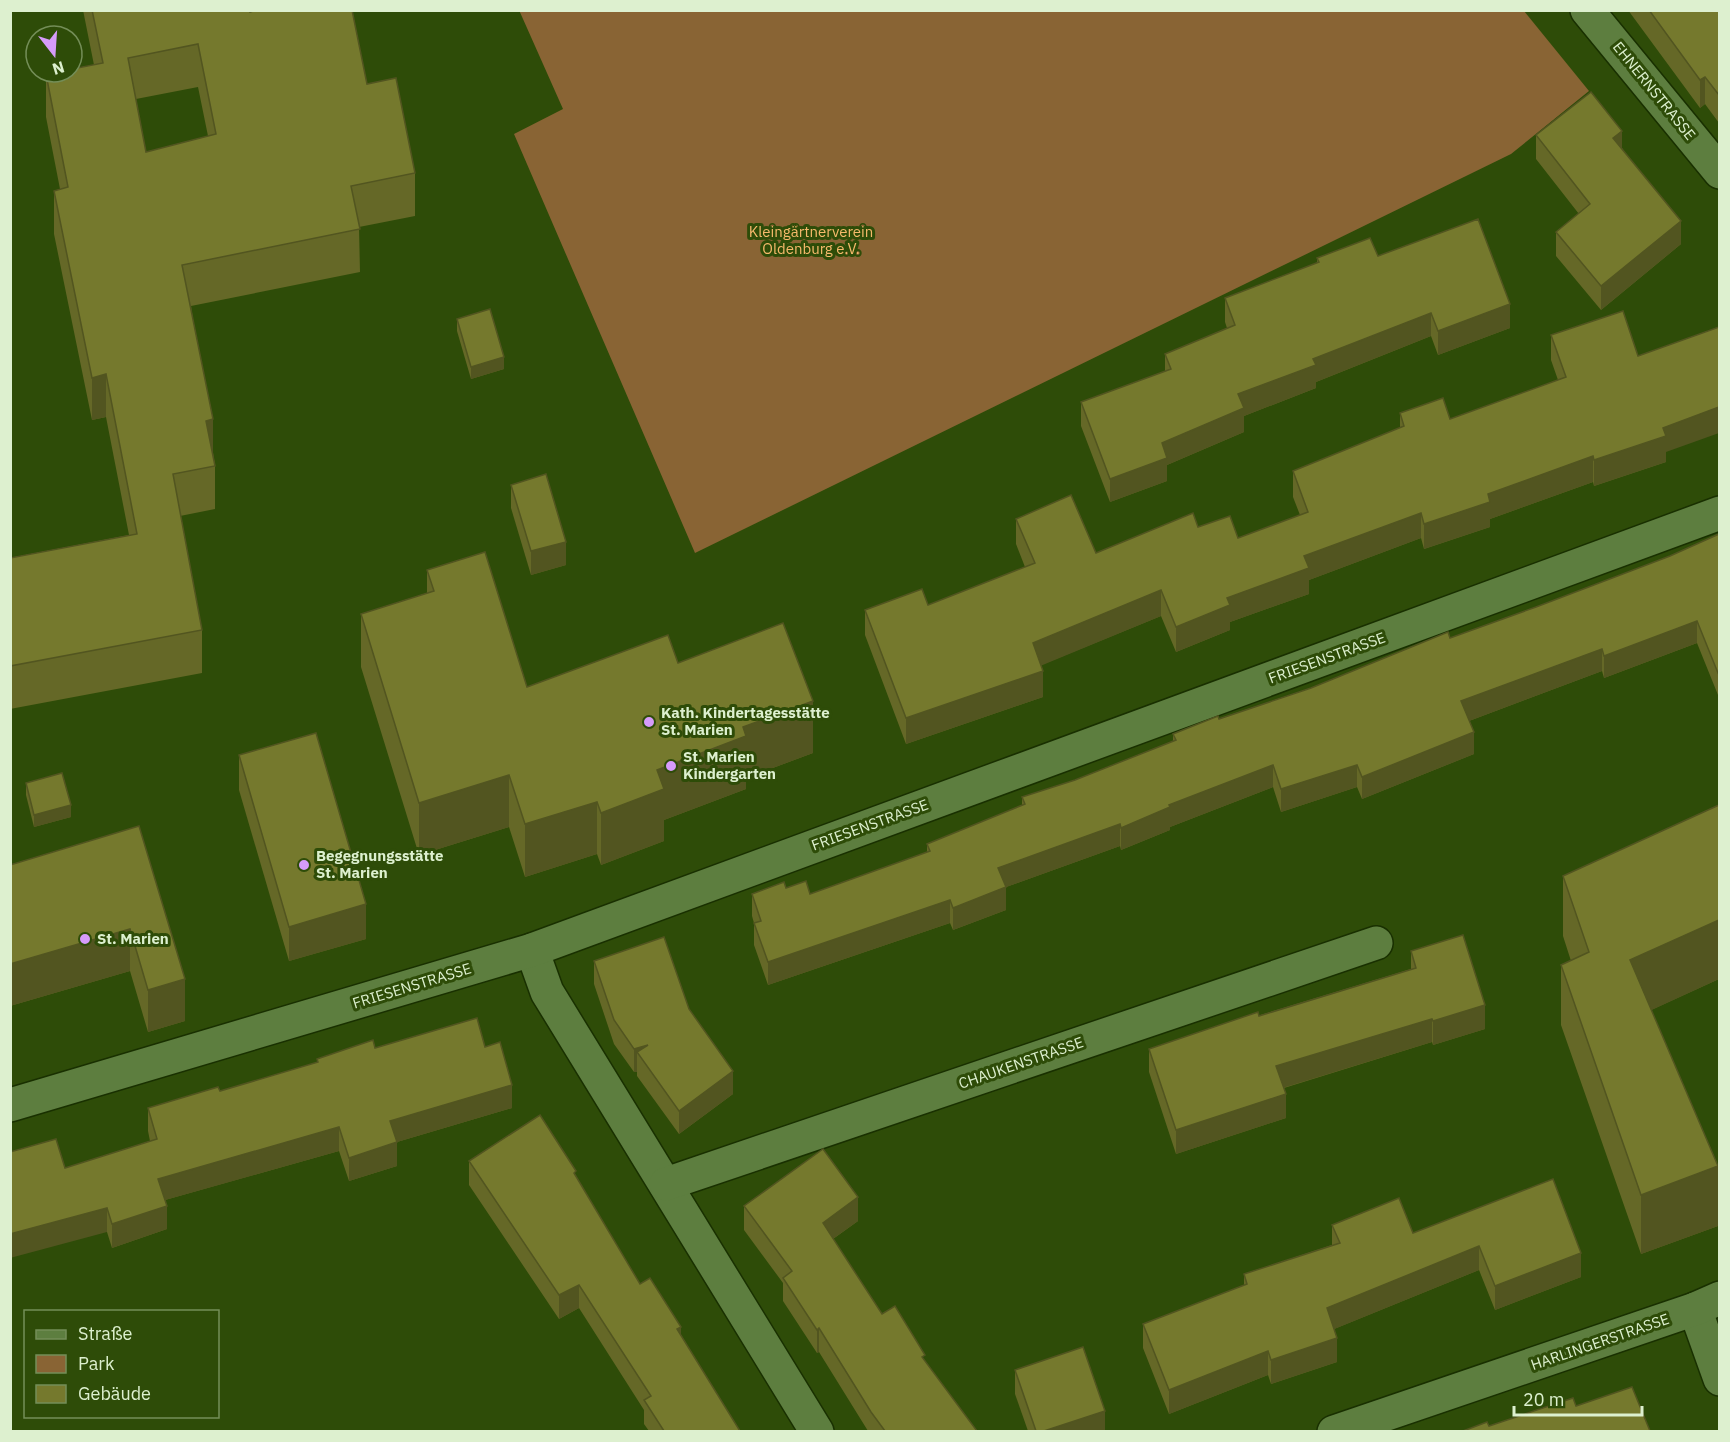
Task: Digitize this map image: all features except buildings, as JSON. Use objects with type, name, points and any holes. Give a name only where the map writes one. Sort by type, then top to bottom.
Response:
[{"type":"street","name":"EHNERNSTRASSE","points":[[1587,10],[1719,172]]},
{"type":"street","name":"FRIESENSTRASSE","points":[[10,1105],[532,950],[1719,513]]},
{"type":"street","name":"CHAUKENSTRASSE","points":[[666,1184],[1376,943]]},
{"type":"street","points":[[532,950],[547,992],[817,1431]]},
{"type":"street","name":"HARLINGERSTRASSE","points":[[1334,1431],[1707,1304],[1719,1379]]},
{"type":"green space","name":"Kleingärtnerverein Oldenburg e.V.","points":[[519,10],[1524,11],[1589,91],[1511,154],[695,553],[514,134],[563,109]]},
{"type":"place","name":"Kath. Kindertagesstätte St. Marien","points":[[649,722]]},
{"type":"place","name":"St. Marien Kindergarten","points":[[671,766]]},
{"type":"place","name":"Begegnungsstätte St. Marien","points":[[304,865]]},
{"type":"place","name":"St. Marien","points":[[85,939]]}]
